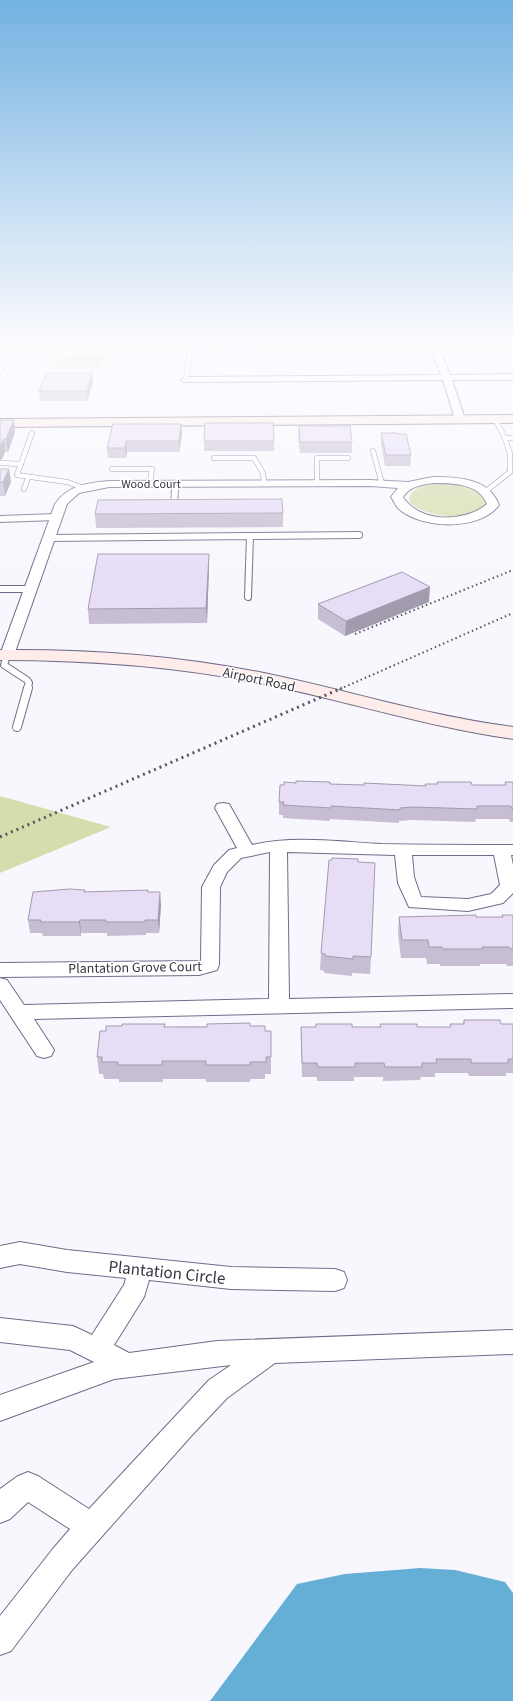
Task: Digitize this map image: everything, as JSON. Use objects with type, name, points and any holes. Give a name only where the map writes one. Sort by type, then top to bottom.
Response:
[{"type":"street","points":[[0,423],[513,419]]},
{"type":"street","name":"Wood Court","points":[[4,655],[31,589],[56,517],[65,497],[84,488],[108,484],[317,483],[408,485],[427,481],[448,480],[476,486],[486,491]]},
{"type":"street","points":[[408,485],[400,490],[397,497],[398,504],[418,516],[444,520],[465,520],[489,511],[493,505],[492,498],[486,491]]},
{"type":"street","name":"Airport Road","points":[[4,655],[82,656],[157,662],[222,671],[329,693],[408,714],[513,733]]},
{"type":"street","points":[[223,808],[248,851]]},
{"type":"street","name":"Plantation Grove Court","points":[[0,970],[199,968],[210,965],[211,887],[220,869],[235,854],[266,847],[308,846],[404,850],[507,850],[509,886],[497,899],[468,905],[416,903],[406,884],[403,868],[404,850]]},
{"type":"street","points":[[278,847],[280,1006]]},
{"type":"street","points":[[0,985],[44,1050]]},
{"type":"street","points":[[17,1012],[513,1001]]},
{"type":"street","name":"Plantation Circle","points":[[0,1257],[20,1253],[67,1261],[140,1270],[231,1278],[335,1280]]},
{"type":"street","points":[[97,1350],[134,1289],[140,1270]]},
{"type":"street","points":[[0,1330],[73,1338],[128,1365]]},
{"type":"street","points":[[0,1408],[114,1367],[217,1353],[513,1342]]},
{"type":"street","points":[[0,1640],[62,1560],[218,1389],[271,1351]]},
{"type":"street","points":[[0,1509],[12,1496],[28,1486],[92,1527]]},
{"type":"lane","points":[[486,491],[510,472],[510,454],[505,438],[495,419]]},
{"type":"lane","points":[[32,433],[17,475],[28,478],[63,481],[73,483],[84,488]]},
{"type":"lane","points":[[505,438],[513,438]]},
{"type":"lane","points":[[373,451],[382,484]]},
{"type":"lane","points":[[214,458],[254,458],[263,473],[264,483]]},
{"type":"lane","points":[[317,483],[317,458],[348,458]]},
{"type":"lane","points":[[0,463],[21,464]]},
{"type":"lane","points":[[112,469],[152,469],[150,484]]},
{"type":"lane","points":[[24,489],[28,478]]},
{"type":"lane","points":[[174,505],[176,484]]},
{"type":"lane","points":[[167,505],[182,505]]},
{"type":"lane","points":[[0,519],[56,517]]},
{"type":"lane","points":[[49,538],[359,535]]},
{"type":"lane","points":[[248,597],[250,536]]},
{"type":"lane","points":[[0,589],[31,589]]},
{"type":"lane","points":[[4,655],[4,665],[8,670],[25,678],[29,683],[17,727]]},
{"type":"green space","points":[[436,484],[463,486],[474,490],[484,497],[487,502],[483,509],[475,514],[464,516],[439,515],[417,508],[410,503],[409,497],[416,489]]},
{"type":"green space","points":[[0,796],[111,827],[0,873]]},
{"type":"water","points":[[420,1568],[455,1570],[505,1582],[513,1593],[513,1701],[210,1701],[297,1584],[345,1574]]},
{"type":"building","points":[[0,420],[14,420],[6,439],[4,439],[0,446]]},
{"type":"building","points":[[205,423],[273,423],[274,441],[204,441]]},
{"type":"building","points":[[113,424],[181,424],[179,441],[126,441],[125,448],[107,448]]},
{"type":"building","points":[[299,426],[350,426],[352,442],[300,442]]},
{"type":"building","points":[[381,433],[406,434],[411,455],[386,455]]},
{"type":"building","points":[[0,469],[9,469],[3,482],[0,482]]},
{"type":"building","points":[[282,499],[283,513],[95,514],[98,500]]},
{"type":"building","points":[[98,554],[209,554],[206,608],[88,609]]},
{"type":"building","points":[[402,572],[430,587],[346,621],[318,604]]},
{"type":"building","points":[[296,781],[330,782],[330,784],[364,785],[364,783],[426,786],[425,784],[438,784],[437,782],[471,782],[472,785],[506,785],[505,782],[513,782],[513,809],[511,806],[477,806],[477,809],[413,807],[400,808],[400,810],[283,805],[284,802],[279,802],[280,785],[284,785],[284,782],[296,783]]},
{"type":"building","points":[[332,858],[358,859],[358,862],[375,863],[371,957],[353,956],[353,959],[325,956],[325,954],[321,953],[329,860],[332,860]]},
{"type":"building","points":[[70,889],[85,890],[84,892],[148,890],[147,892],[160,892],[158,920],[145,920],[145,922],[80,920],[79,922],[40,922],[41,920],[28,920],[33,892]]},
{"type":"building","points":[[476,915],[476,917],[503,917],[502,915],[513,915],[513,949],[510,949],[509,947],[482,947],[483,949],[443,949],[442,947],[429,947],[428,940],[402,940],[399,917]]},
{"type":"building","points":[[464,1020],[500,1020],[501,1024],[513,1024],[513,1059],[508,1059],[508,1063],[471,1063],[471,1059],[436,1059],[437,1063],[422,1063],[422,1067],[385,1067],[384,1063],[355,1063],[355,1067],[318,1067],[317,1063],[302,1063],[301,1027],[316,1027],[316,1024],[352,1024],[352,1027],[381,1027],[380,1024],[417,1024],[417,1027],[451,1027],[450,1024],[464,1024]]},
{"type":"building","points":[[250,1023],[250,1026],[265,1026],[265,1031],[271,1031],[271,1057],[266,1057],[266,1062],[250,1062],[250,1065],[206,1065],[206,1061],[162,1061],[162,1065],[118,1065],[118,1062],[102,1062],[102,1057],[97,1057],[100,1031],[106,1031],[106,1026],[122,1026],[122,1024],[165,1024],[164,1027],[207,1027],[207,1024]]},
{"type":"railway","points":[[355,634],[513,570]]},
{"type":"railway","points":[[340,689],[513,613]]},
{"type":"railway","points":[[0,837],[342,688]]}]
